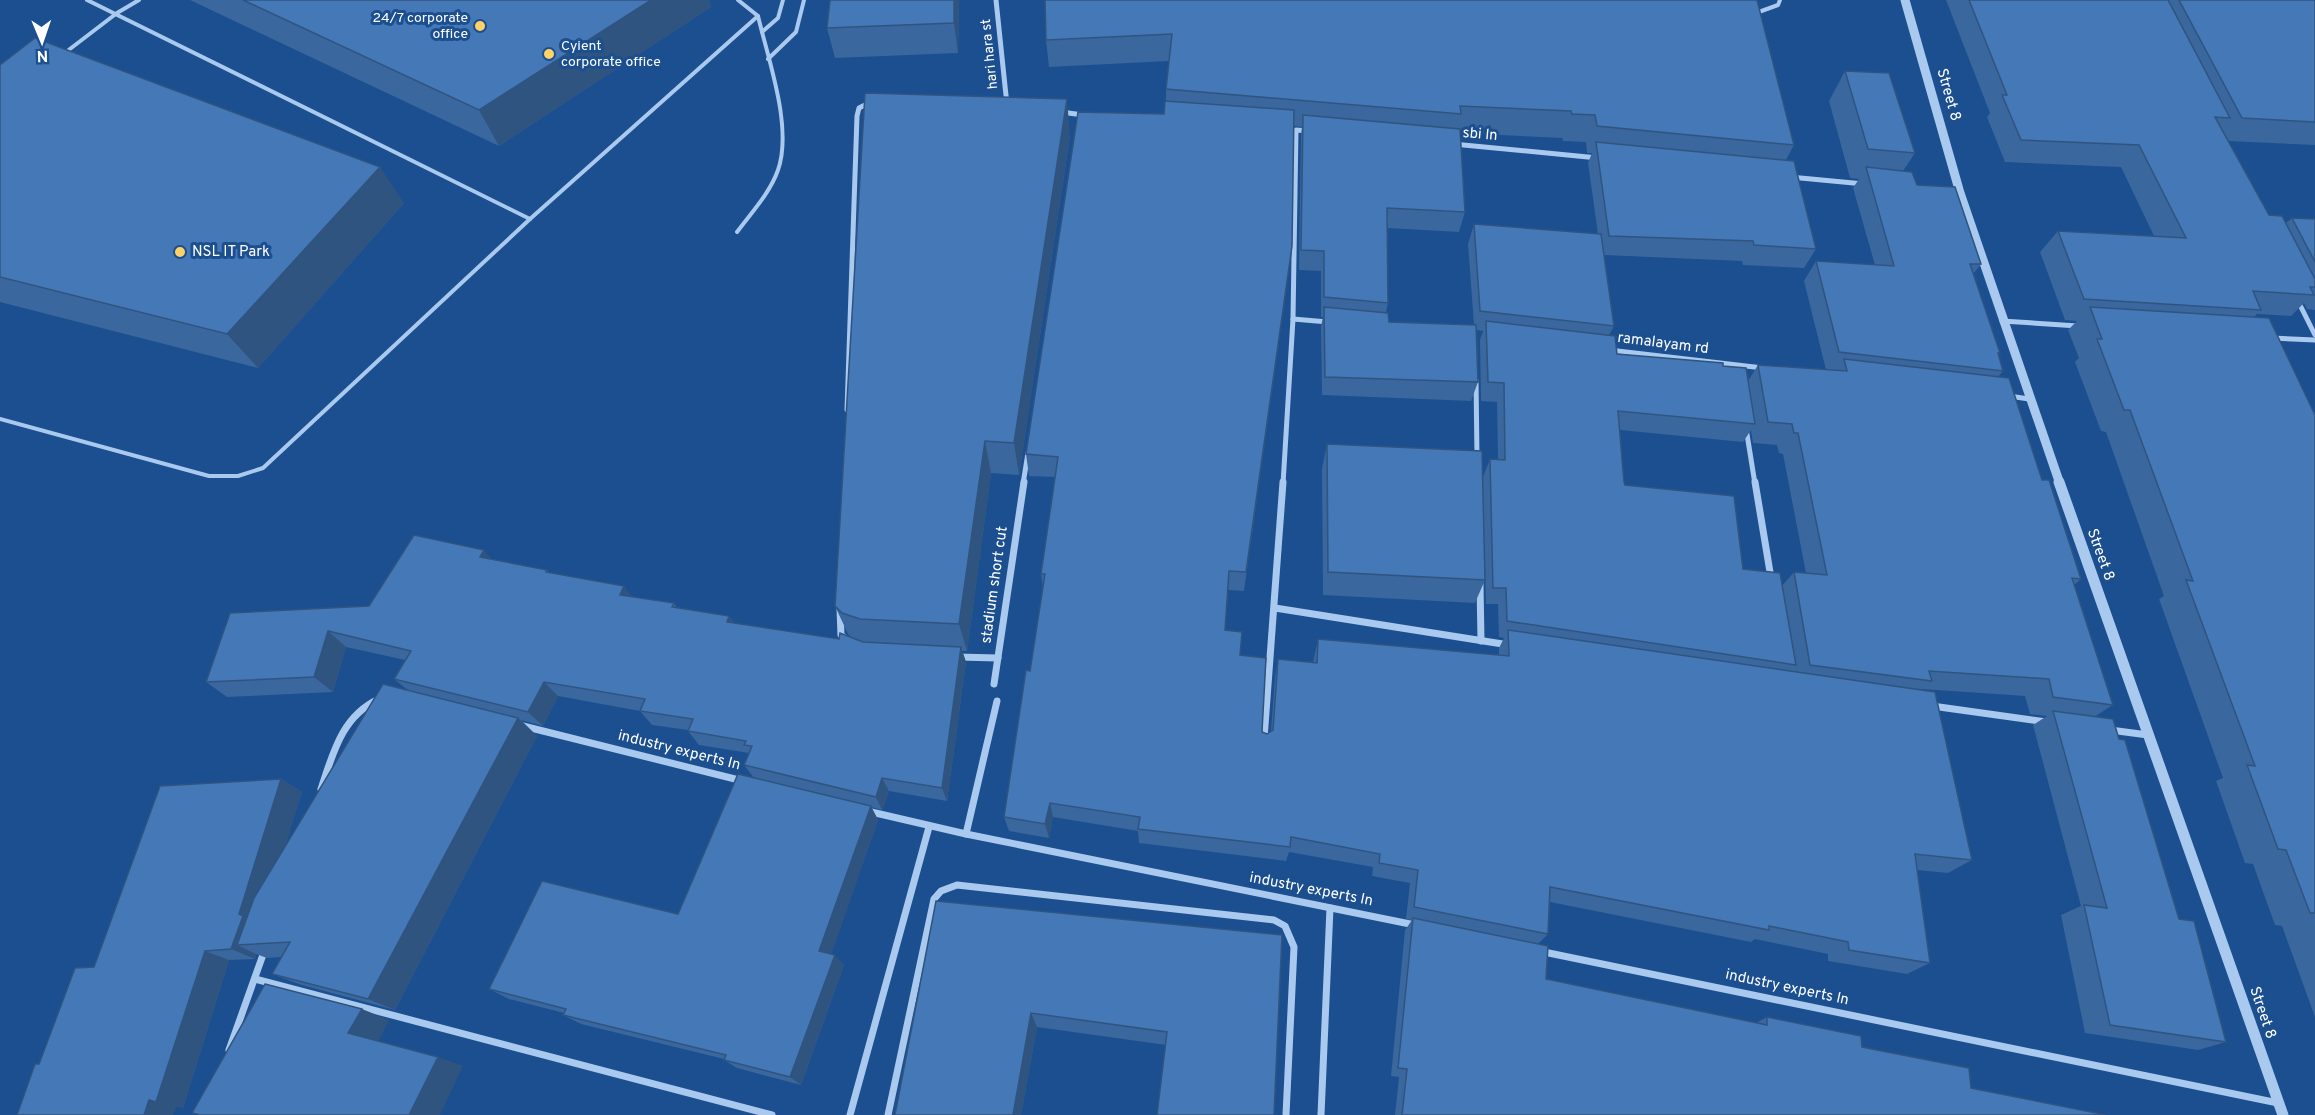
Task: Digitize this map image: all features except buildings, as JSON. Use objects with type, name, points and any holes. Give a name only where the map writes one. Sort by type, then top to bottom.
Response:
[{"type":"street","name":"hari hara st","points":[[996,0],[1008,105]]},
{"type":"street","name":"Street 8","points":[[1905,0],[1960,193],[2002,321],[2283,1115]]},
{"type":"street","points":[[846,422],[857,116],[859,108],[865,103],[878,100]]},
{"type":"street","points":[[997,105],[1019,107]]},
{"type":"street","points":[[1054,111],[1089,115]]},
{"type":"street","points":[[1076,126],[1078,114]]},
{"type":"street","points":[[1285,129],[1320,132]]},
{"type":"street","points":[[1264,745],[1293,319],[1296,129]]},
{"type":"street","name":"sbi ln","points":[[1450,144],[1604,159]]},
{"type":"street","points":[[1782,176],[1877,185]]},
{"type":"street","points":[[1948,192],[1960,193]]},
{"type":"street","points":[[2294,292],[2315,335]]},
{"type":"street","points":[[1293,319],[1339,323]]},
{"type":"street","points":[[2002,321],[2083,326]]},
{"type":"street","points":[[2269,338],[2315,340]]},
{"type":"street","name":"ramalayam rd","points":[[1605,350],[1771,369]]},
{"type":"street","points":[[1736,365],[1738,376]]},
{"type":"street","points":[[1475,370],[1477,464]]},
{"type":"street","points":[[2006,396],[2029,399]]},
{"type":"street","points":[[1745,423],[1772,583]]},
{"type":"street","name":"stadium short cut","points":[[947,656],[998,658],[1029,445]]},
{"type":"street","points":[[1479,570],[1481,641]]},
{"type":"street","points":[[840,598],[841,635],[851,645]]},
{"type":"street","points":[[1275,608],[1516,646]]},
{"type":"street","points":[[994,684],[998,658]]},
{"type":"street","points":[[317,800],[337,744],[350,719],[365,704],[385,698]]},
{"type":"street","points":[[966,834],[997,701]]},
{"type":"street","points":[[1928,706],[2055,723]]},
{"type":"street","name":"industry experts ln","points":[[511,723],[755,784]]},
{"type":"street","points":[[2102,729],[2148,735]]},
{"type":"street","name":"industry experts ln","points":[[859,809],[929,827],[1424,927]]},
{"type":"street","points":[[850,1115],[929,827]]},
{"type":"street","points":[[888,1115],[934,899],[941,891],[957,885],[1274,920],[1285,926],[1294,947],[1286,1115]]},
{"type":"street","points":[[1321,1115],[1330,908]]},
{"type":"street","points":[[225,1063],[267,945]]},
{"type":"street","name":"industry experts ln","points":[[1529,949],[2278,1103]]},
{"type":"street","points":[[255,979],[772,1115]]},
{"type":"lane","points":[[87,0],[530,219]]},
{"type":"lane","points":[[63,54],[117,13],[139,0]]},
{"type":"lane","points":[[737,232],[778,171],[783,145],[781,123],[758,16],[738,0]]},
{"type":"lane","points":[[762,32],[778,18],[783,0]]},
{"type":"lane","points":[[768,59],[796,32],[804,0]]},
{"type":"lane","points":[[1751,14],[1778,5],[1780,0]]},
{"type":"lane","points":[[0,419],[209,476],[238,476],[263,468],[530,219],[758,16]]},
{"type":"place","name":"24/7 corporate office","points":[[480,26]]},
{"type":"place","name":"Cyient corporate office","points":[[549,54]]},
{"type":"place","name":"NSL IT Park","points":[[180,252]]}]
